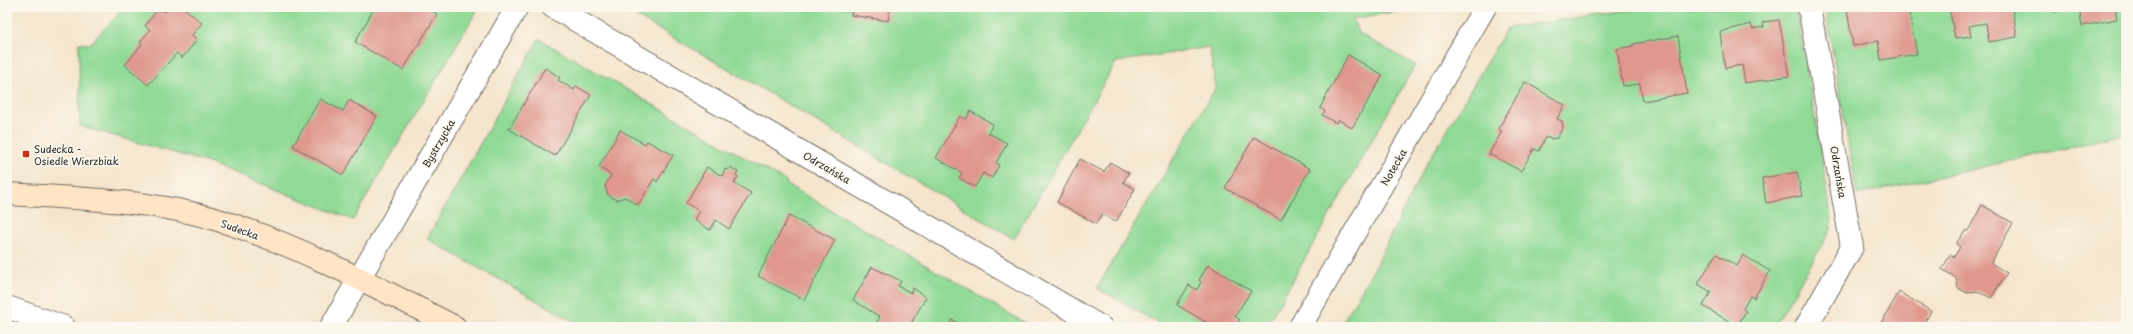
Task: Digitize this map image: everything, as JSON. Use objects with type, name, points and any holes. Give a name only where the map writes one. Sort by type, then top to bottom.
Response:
[{"type":"street","name":"Bystrzycka","points":[[331,327],[517,7]]},
{"type":"street","name":"Odrzańska","points":[[553,7],[1101,327]]},
{"type":"street","name":"Notecka","points":[[1300,327],[1485,7]]},
{"type":"street","name":"Odrzańska","points":[[1806,327],[1852,247],[1809,7]]},
{"type":"street","name":"Sudecka","points":[[7,194],[79,199],[150,207],[217,220],[307,254],[455,327]]},
{"type":"street","points":[[7,307],[64,327]]},
{"type":"green space","points":[[125,7],[479,7],[353,220],[206,162],[80,126],[79,43],[90,44]]},
{"type":"green space","points":[[620,7],[1422,7],[1352,19],[1360,34],[1415,65],[1266,327],[1165,327],[1097,288],[1216,87],[1209,47],[1116,62],[1014,239],[742,77]]},
{"type":"green space","points":[[1648,7],[1796,7],[1829,200],[1832,228],[1774,327],[1340,327],[1374,269],[1421,174],[1507,28]]},
{"type":"green space","points":[[1825,7],[2126,7],[2126,133],[2026,158],[1857,195]]},
{"type":"green space","points":[[539,39],[787,182],[786,184],[1032,327],[584,327],[427,239]]},
{"type":"building","points":[[159,7],[165,12],[169,7],[183,7],[202,23],[192,35],[197,40],[182,58],[177,53],[148,85],[125,65],[142,44],[140,42],[150,30],[145,26]]},
{"type":"building","points":[[375,7],[425,7],[437,14],[403,70],[355,42]]},
{"type":"building","points":[[852,7],[890,7],[888,21],[851,15]]},
{"type":"building","points":[[1862,7],[1908,7],[1917,54],[1881,60],[1878,41],[1853,46],[1847,10]]},
{"type":"building","points":[[1949,7],[2012,7],[2017,37],[1989,42],[1986,23],[1969,26],[1971,36],[1955,38]]},
{"type":"building","points":[[2053,7],[2074,7],[2074,8],[2054,12]]},
{"type":"building","points":[[2079,7],[2115,7],[2117,19],[2082,26]]},
{"type":"building","points":[[1779,20],[1789,76],[1745,83],[1742,65],[1725,68],[1720,32],[1751,24],[1752,29],[1764,27],[1763,22]]},
{"type":"building","points":[[1678,36],[1687,93],[1643,101],[1640,84],[1623,86],[1617,49],[1633,46],[1633,44]]},
{"type":"building","points":[[1348,55],[1383,75],[1352,128],[1339,120],[1336,123],[1322,115],[1325,111],[1320,108]]},
{"type":"building","points":[[545,68],[560,77],[558,80],[574,90],[576,86],[591,95],[555,156],[509,129]]},
{"type":"building","points":[[1525,82],[1565,105],[1557,119],[1562,121],[1563,127],[1557,138],[1551,139],[1546,137],[1539,151],[1534,149],[1521,171],[1489,154],[1502,131],[1498,129]]},
{"type":"building","points":[[320,99],[343,111],[349,100],[377,116],[343,175],[293,146]]},
{"type":"building","points":[[970,111],[993,124],[988,133],[1007,143],[996,163],[999,165],[992,178],[983,173],[975,187],[959,178],[962,173],[936,158],[960,116],[966,119]]},
{"type":"building","points":[[620,130],[645,144],[647,141],[673,155],[657,182],[654,179],[638,205],[625,197],[616,200],[608,195],[605,186],[611,175],[599,167]]},
{"type":"building","points":[[1254,137],[1310,169],[1281,220],[1225,188]]},
{"type":"building","points":[[1080,159],[1104,172],[1110,162],[1129,173],[1123,182],[1135,189],[1116,222],[1102,214],[1096,224],[1057,202]]},
{"type":"building","points":[[707,167],[722,176],[725,169],[728,170],[730,167],[738,172],[736,175],[738,177],[734,183],[751,193],[729,229],[716,220],[710,230],[694,220],[699,211],[686,203]]},
{"type":"building","points":[[1797,172],[1802,196],[1766,203],[1762,178]]},
{"type":"building","points":[[1982,205],[2013,223],[1991,263],[2007,273],[1991,298],[1977,291],[1967,293],[1958,288],[1956,278],[1942,269],[1950,255],[1954,257],[1960,247],[1956,244],[1965,231],[1968,231]]},
{"type":"building","points":[[789,216],[835,240],[804,300],[758,276]]},
{"type":"building","points":[[1716,254],[1737,266],[1743,255],[1770,271],[1754,298],[1750,296],[1743,309],[1746,311],[1737,326],[1703,306],[1711,292],[1698,284]]},
{"type":"building","points":[[1208,265],[1251,291],[1235,316],[1240,320],[1234,327],[1214,327],[1177,305],[1189,285],[1197,290],[1201,282],[1199,280]]},
{"type":"building","points":[[872,267],[901,281],[898,286],[911,293],[913,288],[926,297],[909,327],[874,327],[880,317],[853,300]]},
{"type":"building","points":[[1899,292],[1931,311],[1922,327],[1879,327]]},
{"type":"building","points":[[952,320],[966,327],[948,327]]},
{"type":"place","name":"Sudecka - Osiedle Wierzbiak","points":[[26,154]]}]
